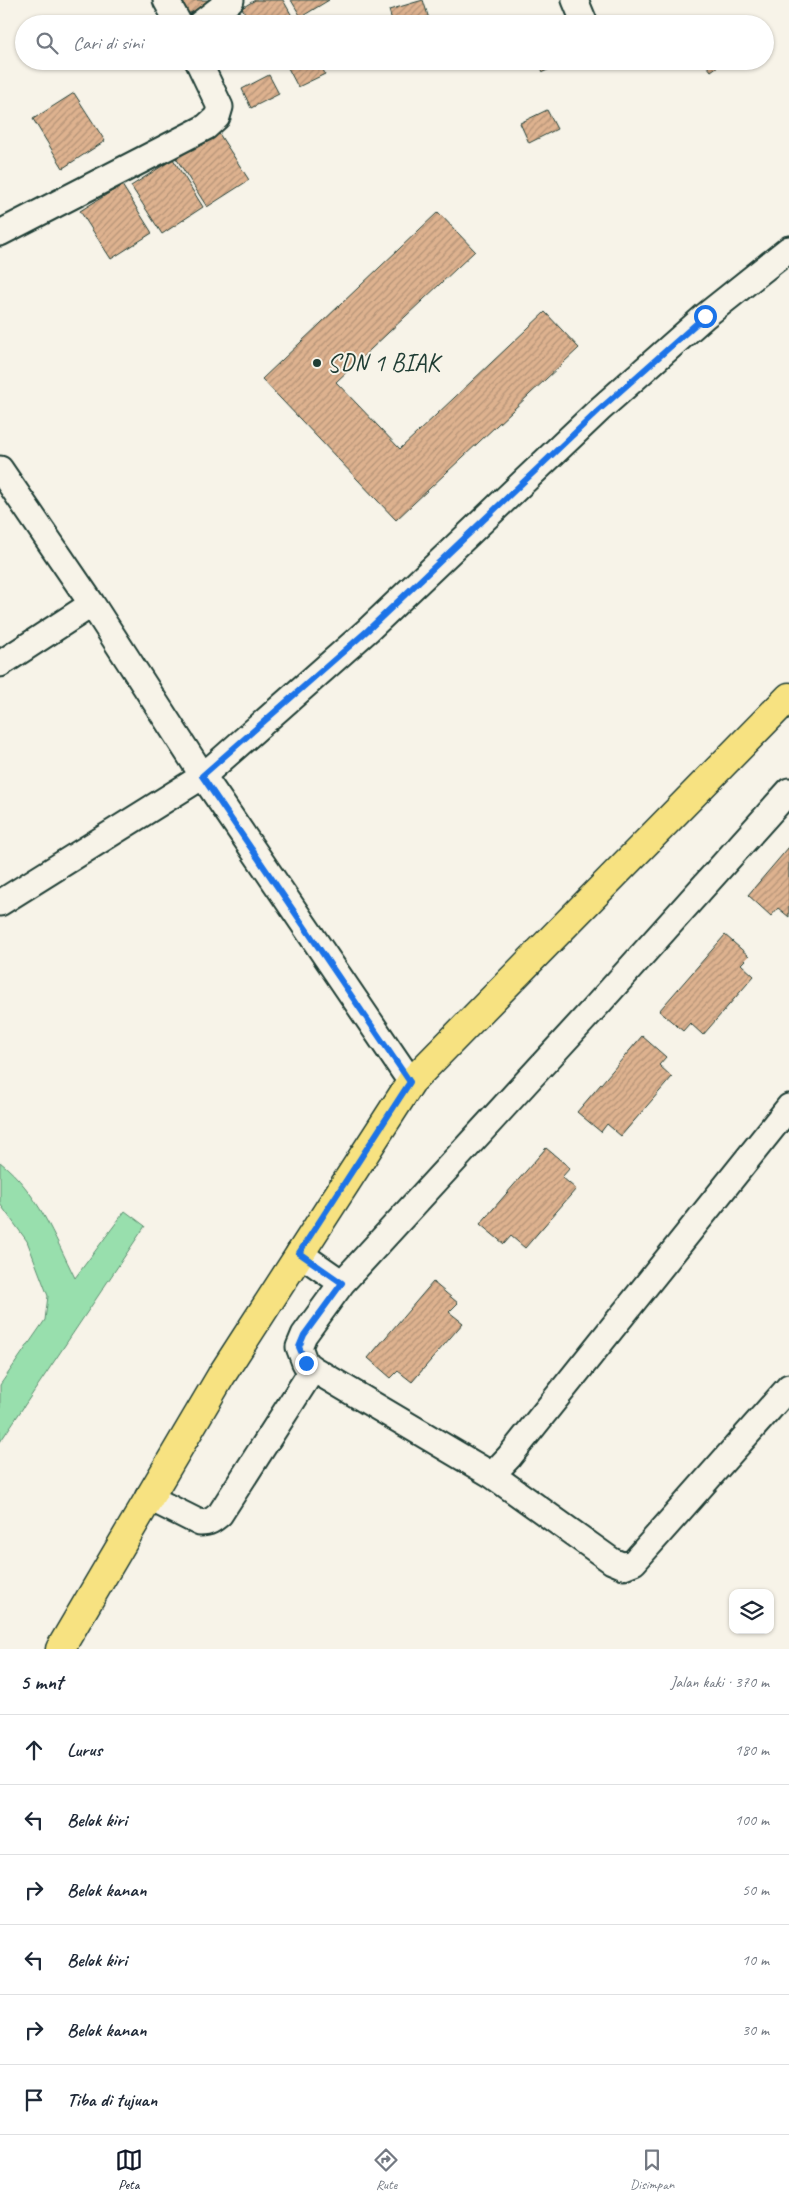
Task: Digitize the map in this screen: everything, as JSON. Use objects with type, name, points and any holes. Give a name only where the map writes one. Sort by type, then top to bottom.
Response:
[{"type":"main road","points":[[60,1649],[148,1497],[299,1253],[410,1082],[789,697]]},
{"type":"street","points":[[166,0],[174,15]]},
{"type":"street","points":[[212,15],[231,0]]},
{"type":"street","points":[[575,0],[581,15]]},
{"type":"street","points":[[0,233],[193,134],[217,117],[220,107],[202,70]]},
{"type":"street","points":[[0,903],[202,776],[368,630],[599,410],[705,316],[789,249]]},
{"type":"street","points":[[0,469],[92,604],[202,776],[410,1082]]},
{"type":"street","points":[[0,664],[92,604]]},
{"type":"street","points":[[789,791],[599,1003],[342,1283],[304,1335],[299,1347],[306,1363],[313,1369],[492,1475],[612,1561],[624,1566],[634,1562],[789,1387]]},
{"type":"street","points":[[492,1475],[509,1457],[789,1107]]},
{"type":"street","points":[[299,1253],[342,1283]]},
{"type":"street","points":[[148,1497],[200,1522],[208,1523],[214,1519],[220,1514],[313,1369]]},
{"type":"green space","points":[[0,1162],[25,1187],[35,1201],[44,1215],[75,1278],[125,1211],[145,1226],[0,1442],[0,1385],[45,1320],[48,1296],[27,1241],[0,1204]]},
{"type":"building","points":[[176,0],[211,0],[212,2],[186,15],[184,15]]},
{"type":"building","points":[[255,0],[283,0],[291,15],[246,15],[242,8]]},
{"type":"building","points":[[291,0],[329,0],[304,15],[300,15]]},
{"type":"building","points":[[423,0],[428,15],[390,15],[389,10]]},
{"type":"building","points":[[289,70],[323,70],[325,74],[298,87]]},
{"type":"building","points":[[269,75],[279,94],[251,108],[242,89]]},
{"type":"building","points":[[74,93],[105,141],[63,168],[33,119]]},
{"type":"building","points":[[547,110],[557,129],[529,143],[520,123]]},
{"type":"building","points":[[218,132],[249,180],[207,207],[176,158]]},
{"type":"building","points":[[173,159],[203,207],[162,234],[131,186]]},
{"type":"building","points":[[122,185],[152,233],[111,259],[80,211]]},
{"type":"building","name":"SDN 1 BIAK","points":[[438,212],[475,251],[336,382],[400,449],[545,312],[579,348],[396,520],[262,379]]},
{"type":"building","points":[[789,847],[789,917],[778,908],[771,916],[748,895]]},
{"type":"building","points":[[725,935],[749,956],[741,964],[754,976],[703,1035],[690,1023],[683,1031],[659,1011]]},
{"type":"building","points":[[642,1036],[666,1057],[659,1065],[672,1077],[621,1136],[607,1124],[601,1132],[577,1112]]},
{"type":"building","points":[[546,1148],[570,1168],[562,1177],[576,1189],[525,1248],[511,1236],[504,1244],[480,1224]]},
{"type":"building","points":[[433,1282],[458,1303],[449,1312],[463,1323],[412,1382],[398,1371],[391,1378],[368,1358]]},
{"type":"place","name":"SDN 1 BIAK","points":[[317,363]]},
{"type":"route","points":[[306,1363],[299,1347],[304,1335],[342,1283],[299,1253],[410,1082],[314,938],[202,776],[368,630],[599,410],[705,316]]}]
